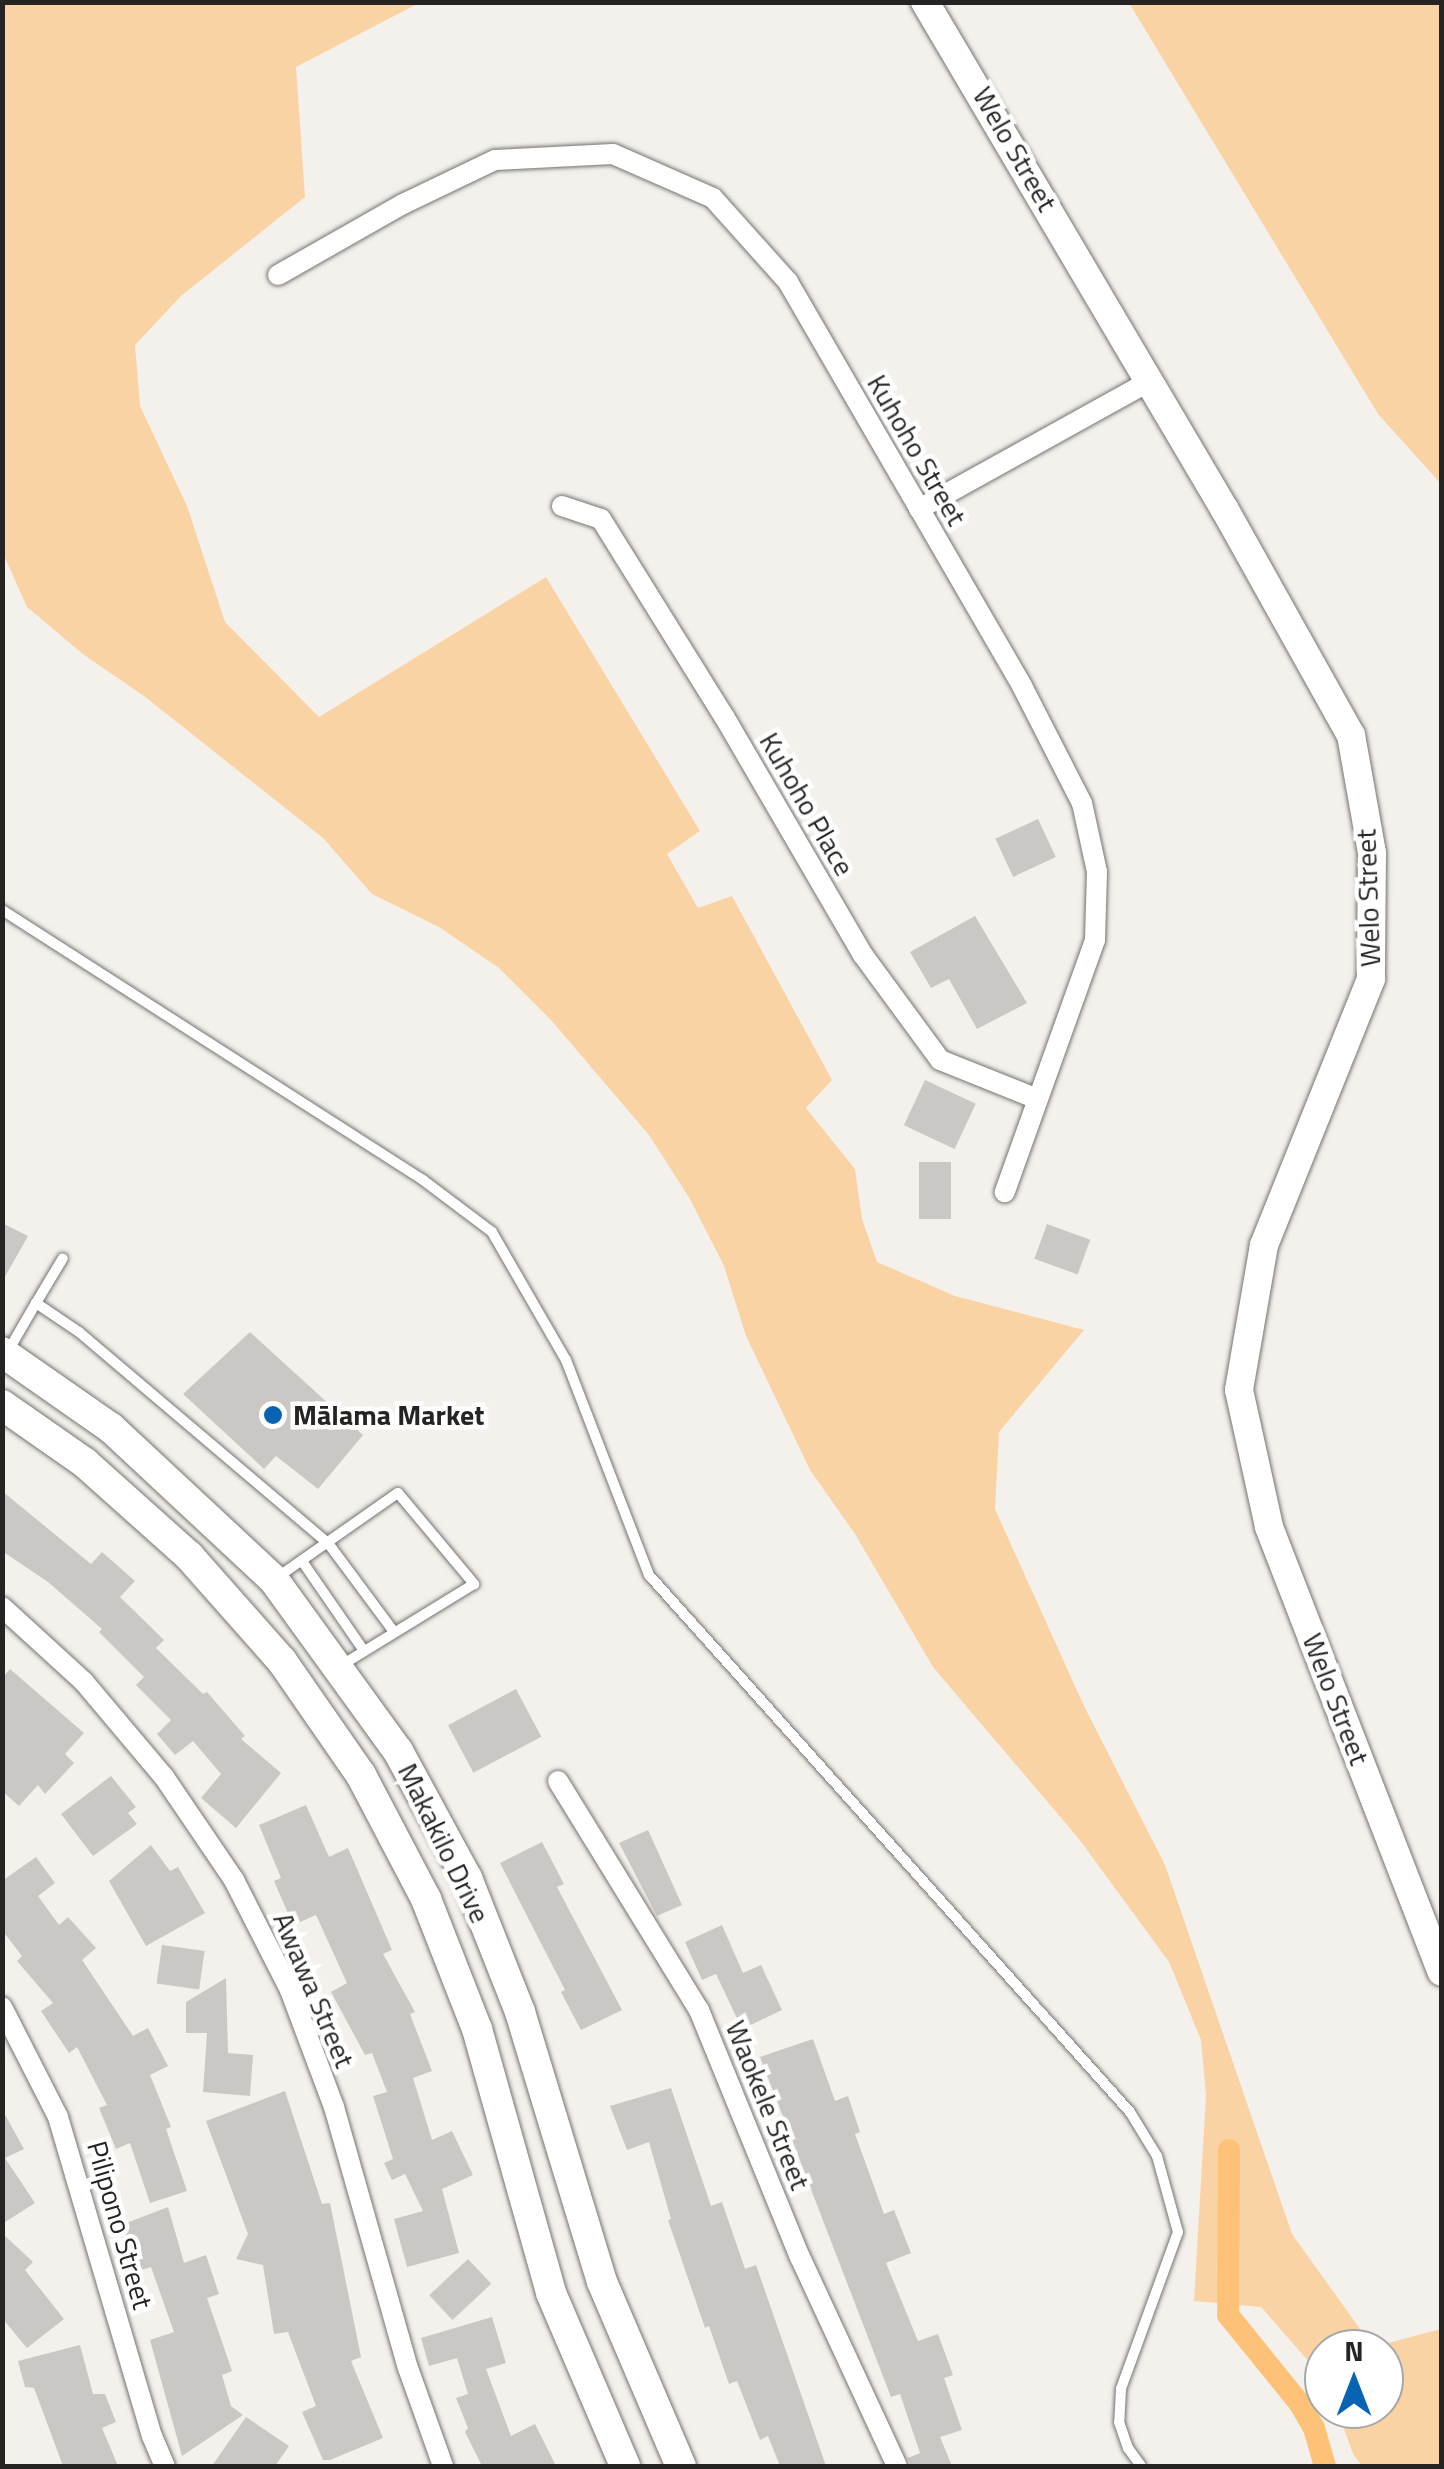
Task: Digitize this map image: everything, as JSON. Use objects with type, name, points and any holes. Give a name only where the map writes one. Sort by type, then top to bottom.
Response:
[{"type":"main road","name":"Makakilo Drive","points":[[4,1356],[111,1428],[274,1580],[352,1659],[466,1878],[520,2012],[602,2282],[681,2466]]},
{"type":"main road","name":"Makakilo Drive","points":[[2,1405],[84,1462],[189,1556],[282,1661],[361,1776],[426,1899],[477,2029],[551,2294],[625,2466]]},
{"type":"street","name":"Welo Street","points":[[925,2],[1150,381],[1351,735],[1372,853],[1371,979],[1264,1245],[1239,1390],[1269,1528],[1442,1972]]},
{"type":"street","name":"Kuhoho Street","points":[[278,276],[401,204],[495,160],[614,154],[712,198],[788,282],[1022,686],[1082,804],[1097,872],[1095,940],[1035,1098],[1005,1192]]},
{"type":"street","points":[[919,508],[1150,381]]},
{"type":"street","name":"Kuhoho Place","points":[[562,506],[600,519],[726,718],[863,955],[940,1060],[1035,1098]]},
{"type":"street","name":"Awawa Street","points":[[2,1607],[84,1682],[164,1776],[234,1880],[290,1990],[334,2107],[408,2368],[443,2466]]},
{"type":"street","name":"Waokele Street","points":[[558,1780],[698,2010],[800,2257],[896,2466]]},
{"type":"street","name":"Pilipono Street","points":[[2,2007],[58,2117],[152,2436],[165,2466]]},
{"type":"lane","points":[[2,910],[423,1180],[492,1232],[566,1360],[649,1576],[1130,2112],[1157,2156],[1178,2232],[1122,2389],[1119,2422],[1128,2448],[1141,2466]]},
{"type":"lane","points":[[4,1356],[63,1258]]},
{"type":"lane","points":[[36,1303],[79,1332],[328,1544],[394,1632]]},
{"type":"lane","points":[[274,1580],[398,1493],[474,1584],[352,1659],[302,1561]]},
{"type":"shaded area","points":[[3,2],[419,3],[296,67],[305,197],[181,296],[135,345],[140,406],[187,506],[225,622],[319,717],[546,577],[700,831],[667,854],[698,908],[732,896],[832,1080],[806,1108],[855,1169],[862,1219],[877,1262],[955,1296],[1084,1330],[999,1432],[995,1509],[1084,1706],[1165,1865],[1292,2234],[1360,2329],[1304,2329],[1304,2356],[1261,2307],[1194,2301],[1206,2095],[1201,2040],[1169,1962],[1079,1839],[933,1667],[855,1534],[810,1470],[746,1336],[724,1266],[690,1199],[649,1135],[551,1020],[499,968],[439,927],[372,894],[323,838],[27,607],[2,551]]},
{"type":"shaded area","points":[[1129,3],[1441,3],[1441,484],[1378,414]]},
{"type":"shaded area","points":[[1441,2329],[1441,2466],[1362,2466],[1344,2429],[1404,2429],[1404,2339]]},
{"type":"building","points":[[1038,819],[1056,857],[1013,877],[995,839]]},
{"type":"building","points":[[975,916],[1027,1003],[977,1029],[949,979],[931,988],[910,952]]},
{"type":"building","points":[[925,1080],[976,1104],[955,1149],[904,1125]]},
{"type":"building","points":[[919,1162],[951,1162],[951,1219],[919,1219]]},
{"type":"building","points":[[2,1223],[28,1236],[2,1282]]},
{"type":"building","points":[[1047,1224],[1090,1240],[1078,1275],[1034,1259]]},
{"type":"building","name":"Mālama Market","points":[[250,1332],[363,1435],[318,1489],[276,1456],[264,1469],[183,1394]]},
{"type":"building","points":[[2,1491],[91,1564],[102,1552],[135,1581],[120,1597],[164,1640],[156,1648],[203,1694],[207,1692],[245,1736],[241,1739],[281,1773],[236,1828],[201,1798],[221,1774],[193,1741],[175,1755],[157,1734],[171,1720],[136,1685],[144,1677],[99,1632],[102,1629],[48,1582],[2,1551]]},
{"type":"building","points":[[10,1669],[84,1733],[65,1754],[74,1763],[45,1794],[38,1785],[19,1806],[2,1791],[2,1678]]},
{"type":"building","points":[[516,1689],[541,1737],[473,1773],[448,1725]]},
{"type":"building","points":[[111,1776],[136,1807],[128,1813],[137,1824],[93,1856],[61,1814]]},
{"type":"building","points":[[306,1805],[329,1857],[348,1848],[392,1950],[383,1954],[415,2012],[410,2014],[432,2071],[413,2078],[432,2140],[452,2131],[473,2175],[442,2189],[459,2253],[407,2267],[394,2219],[423,2211],[405,2174],[392,2180],[384,2163],[393,2159],[373,2096],[387,2092],[372,2053],[365,2055],[331,1992],[347,1983],[316,1915],[293,1925],[274,1881],[281,1878],[259,1825]]},
{"type":"building","points":[[648,1830],[682,1905],[657,1916],[619,1843]]},
{"type":"building","points":[[542,1842],[564,1884],[557,1887],[622,2010],[581,2030],[561,1992],[565,1990],[500,1863]]},
{"type":"building","points":[[151,1845],[170,1871],[178,1867],[205,1913],[146,1946],[109,1881]]},
{"type":"building","points":[[36,1857],[55,1883],[38,1896],[59,1925],[68,1917],[96,1948],[82,1960],[133,2036],[148,2028],[168,2066],[150,2075],[171,2127],[166,2129],[187,2191],[150,2203],[130,2143],[116,2149],[99,2108],[107,2105],[77,2047],[69,2053],[41,2011],[53,2003],[17,1961],[22,1956],[2,1930],[2,1881]]},
{"type":"building","points":[[722,1925],[743,1973],[761,1965],[782,2010],[742,2029],[716,1974],[702,1980],[685,1942]]},
{"type":"building","points":[[162,1945],[205,1951],[199,1990],[157,1984]]},
{"type":"building","points":[[226,1978],[228,2053],[253,2055],[250,2096],[203,2092],[207,2033],[186,2033],[186,2002]]},
{"type":"building","points":[[813,2039],[835,2101],[848,2096],[860,2132],[855,2134],[884,2214],[894,2210],[911,2253],[886,2263],[918,2341],[938,2334],[953,2375],[944,2378],[962,2430],[940,2437],[952,2466],[911,2466],[908,2458],[920,2453],[900,2394],[891,2397],[760,2057]]},
{"type":"building","points":[[671,2088],[711,2206],[722,2202],[745,2269],[756,2265],[826,2466],[780,2466],[768,2436],[760,2440],[737,2381],[729,2384],[709,2326],[705,2328],[668,2220],[671,2219],[649,2142],[627,2150],[610,2106]]},
{"type":"building","points":[[285,2091],[322,2204],[330,2203],[361,2357],[351,2361],[383,2438],[330,2460],[323,2460],[302,2412],[316,2406],[288,2332],[274,2334],[263,2265],[236,2259],[248,2234],[206,2121]]},
{"type":"building","points":[[2,2109],[24,2149],[5,2158],[35,2203],[2,2224]]},
{"type":"building","points":[[168,2207],[184,2263],[206,2255],[219,2294],[207,2298],[232,2371],[222,2375],[231,2406],[243,2415],[182,2456],[150,2340],[174,2332],[151,2267],[139,2271],[121,2225]]},
{"type":"building","points":[[2,2233],[33,2262],[25,2270],[64,2319],[27,2348],[2,2318]]},
{"type":"building","points":[[468,2259],[491,2284],[452,2320],[429,2295]]},
{"type":"building","points":[[492,2317],[506,2363],[486,2369],[511,2436],[535,2424],[556,2466],[482,2466],[465,2432],[468,2428],[456,2398],[468,2394],[457,2358],[429,2366],[421,2338]]},
{"type":"building","points":[[80,2345],[93,2394],[105,2394],[116,2422],[102,2428],[118,2466],[63,2466],[34,2388],[25,2387],[18,2361]]},
{"type":"building","points":[[246,2417],[289,2446],[275,2466],[212,2466]]},
{"type":"waterway","points":[[1229,2150],[1228,2315],[1300,2404],[1314,2428],[1325,2466]]},
{"type":"place","name":"Mālama Market","points":[[273,1415]]}]
